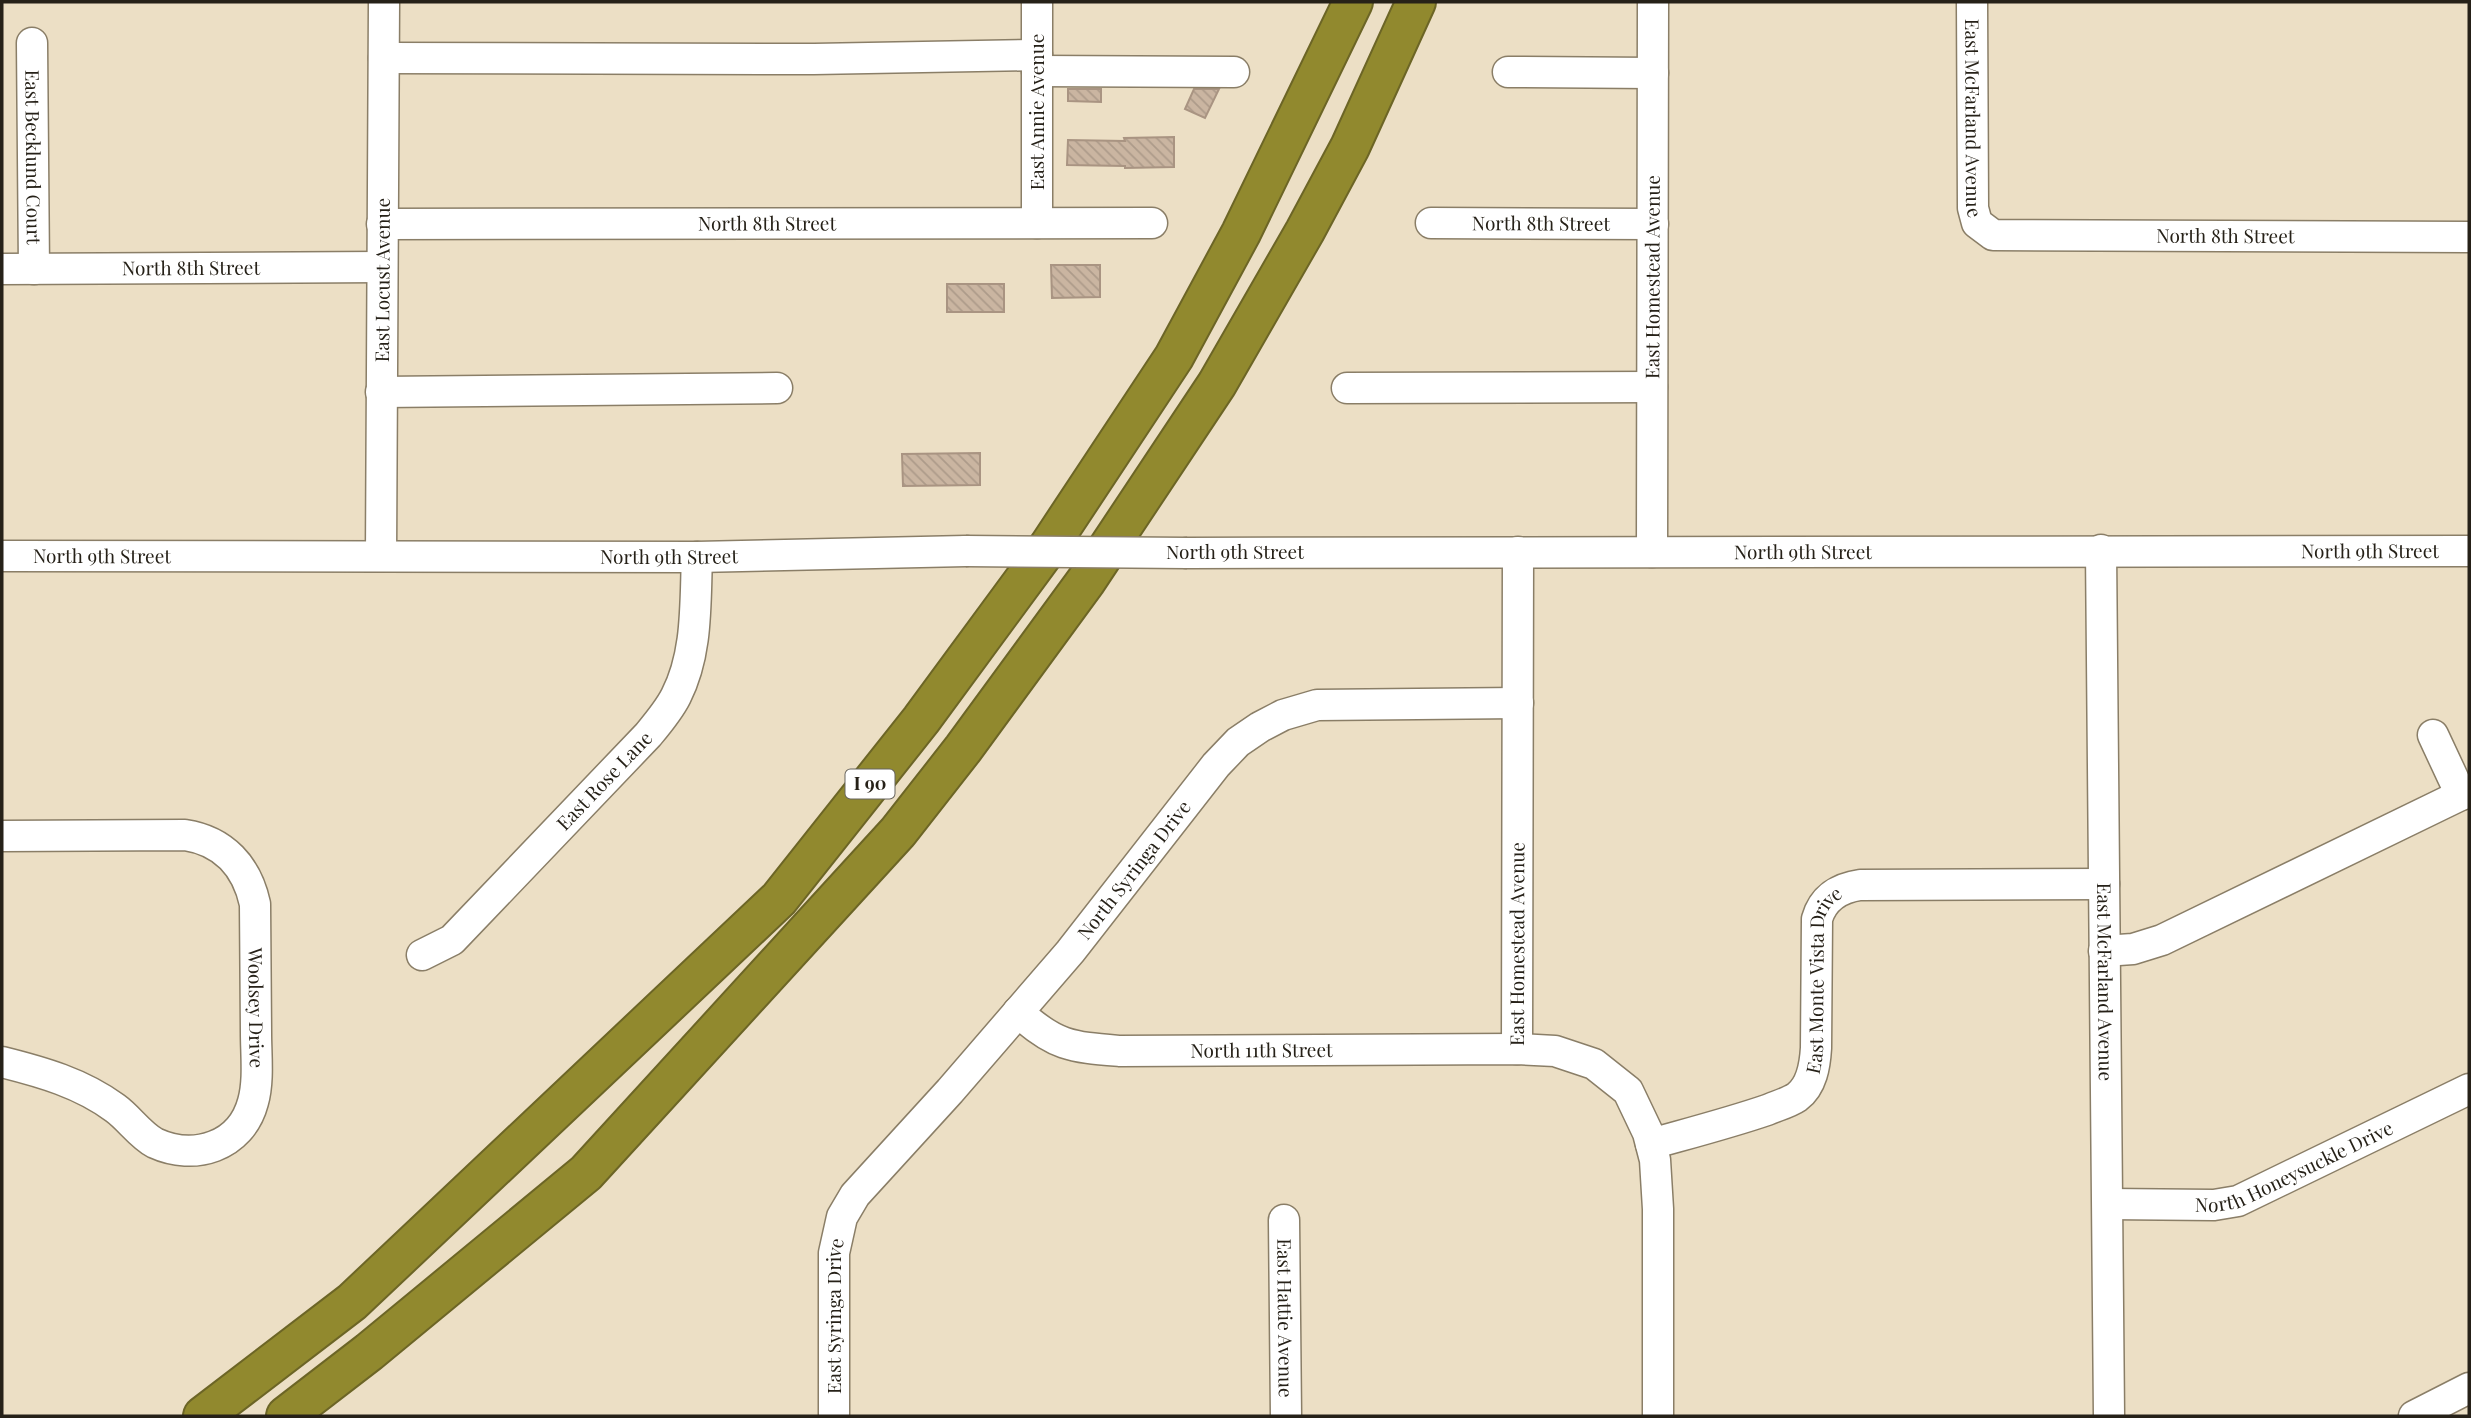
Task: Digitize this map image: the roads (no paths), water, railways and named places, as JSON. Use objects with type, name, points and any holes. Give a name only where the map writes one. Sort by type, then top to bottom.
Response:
[{"type":"highway","name":"I 90","points":[[203,1416],[352,1302],[779,899],[920,720],[1049,546],[1174,357],[1241,233],[1353,2]]},
{"type":"highway","name":"I 90","points":[[286,1416],[369,1352],[586,1173],[898,832],[1087,581],[1217,384],[1350,147],[1416,2]]},
{"type":"street","name":"East Locust Avenue","points":[[381,556],[384,2]]},
{"type":"street","name":"East Annie Avenue","points":[[1037,2],[1037,223]]},
{"type":"street","name":"East Homestead Avenue","points":[[1652,552],[1653,2]]},
{"type":"street","name":"East McFarland Avenue","points":[[1972,2],[1973,208],[1977,223],[1984,231]]},
{"type":"street","name":"East Becklund Court","points":[[32,43],[34,269]]},
{"type":"street","points":[[384,58],[814,59],[1037,63],[1234,72]]},
{"type":"street","points":[[1508,72],[1653,73]]},
{"type":"street","name":"North 8th Street","points":[[382,224],[1152,223]]},
{"type":"street","name":"North 8th Street","points":[[1432,223],[1653,224]]},
{"type":"street","name":"North 8th Street","points":[[1984,231],[2010,237],[2469,237]]},
{"type":"street","name":"North 8th Street","points":[[2,269],[382,267]]},
{"type":"street","points":[[1347,388],[1652,387]]},
{"type":"street","points":[[381,392],[777,388]]},
{"type":"street","name":"East McFarland Avenue","points":[[2101,550],[2109,1416]]},
{"type":"street","name":"North 9th Street","points":[[2,556],[696,557],[966,551],[2469,551]]},
{"type":"street","name":"East Homestead Avenue","points":[[1518,552],[1517,1049],[1555,1051],[1594,1063],[1628,1091],[1637,1105],[1655,1160],[1658,1209],[1658,1416]]},
{"type":"street","name":"East Rose Lane","points":[[422,955],[452,940],[485,908],[648,736],[669,709],[690,660],[696,557]]},
{"type":"street","name":"North Syringa Drive","points":[[842,1217],[855,1195],[873,1174],[950,1091],[1070,952],[1216,765],[1238,742],[1283,715],[1317,705],[1518,704]]},
{"type":"street","points":[[2104,951],[2133,949],[2162,940],[2465,793],[2433,735]]},
{"type":"street","name":"Woolsey Drive","points":[[2,836],[185,835],[214,844],[233,858],[247,878],[255,904],[254,1100],[247,1120],[226,1140],[209,1150],[179,1151],[152,1141],[115,1108],[82,1087],[46,1073],[2,1062]]},
{"type":"street","name":"East Monte Vista Drive","points":[[1651,1144],[1789,1101],[1807,1086],[1815,1063],[1816,1048],[1817,919],[1825,902],[1835,892],[1860,885],[2104,884]]},
{"type":"street","name":"North 11th Street","points":[[1018,1012],[1050,1038],[1063,1044],[1120,1051],[1517,1049]]},
{"type":"street","name":"North Honeysuckle Drive","points":[[2108,1204],[2214,1205],[2238,1200],[2469,1089]]},
{"type":"street","name":"East Syringa Drive","points":[[834,1416],[834,1253],[842,1217]]},
{"type":"street","name":"East Hattie Avenue","points":[[1284,1220],[1286,1416]]},
{"type":"street","points":[[2414,1416],[2469,1388]]}]
